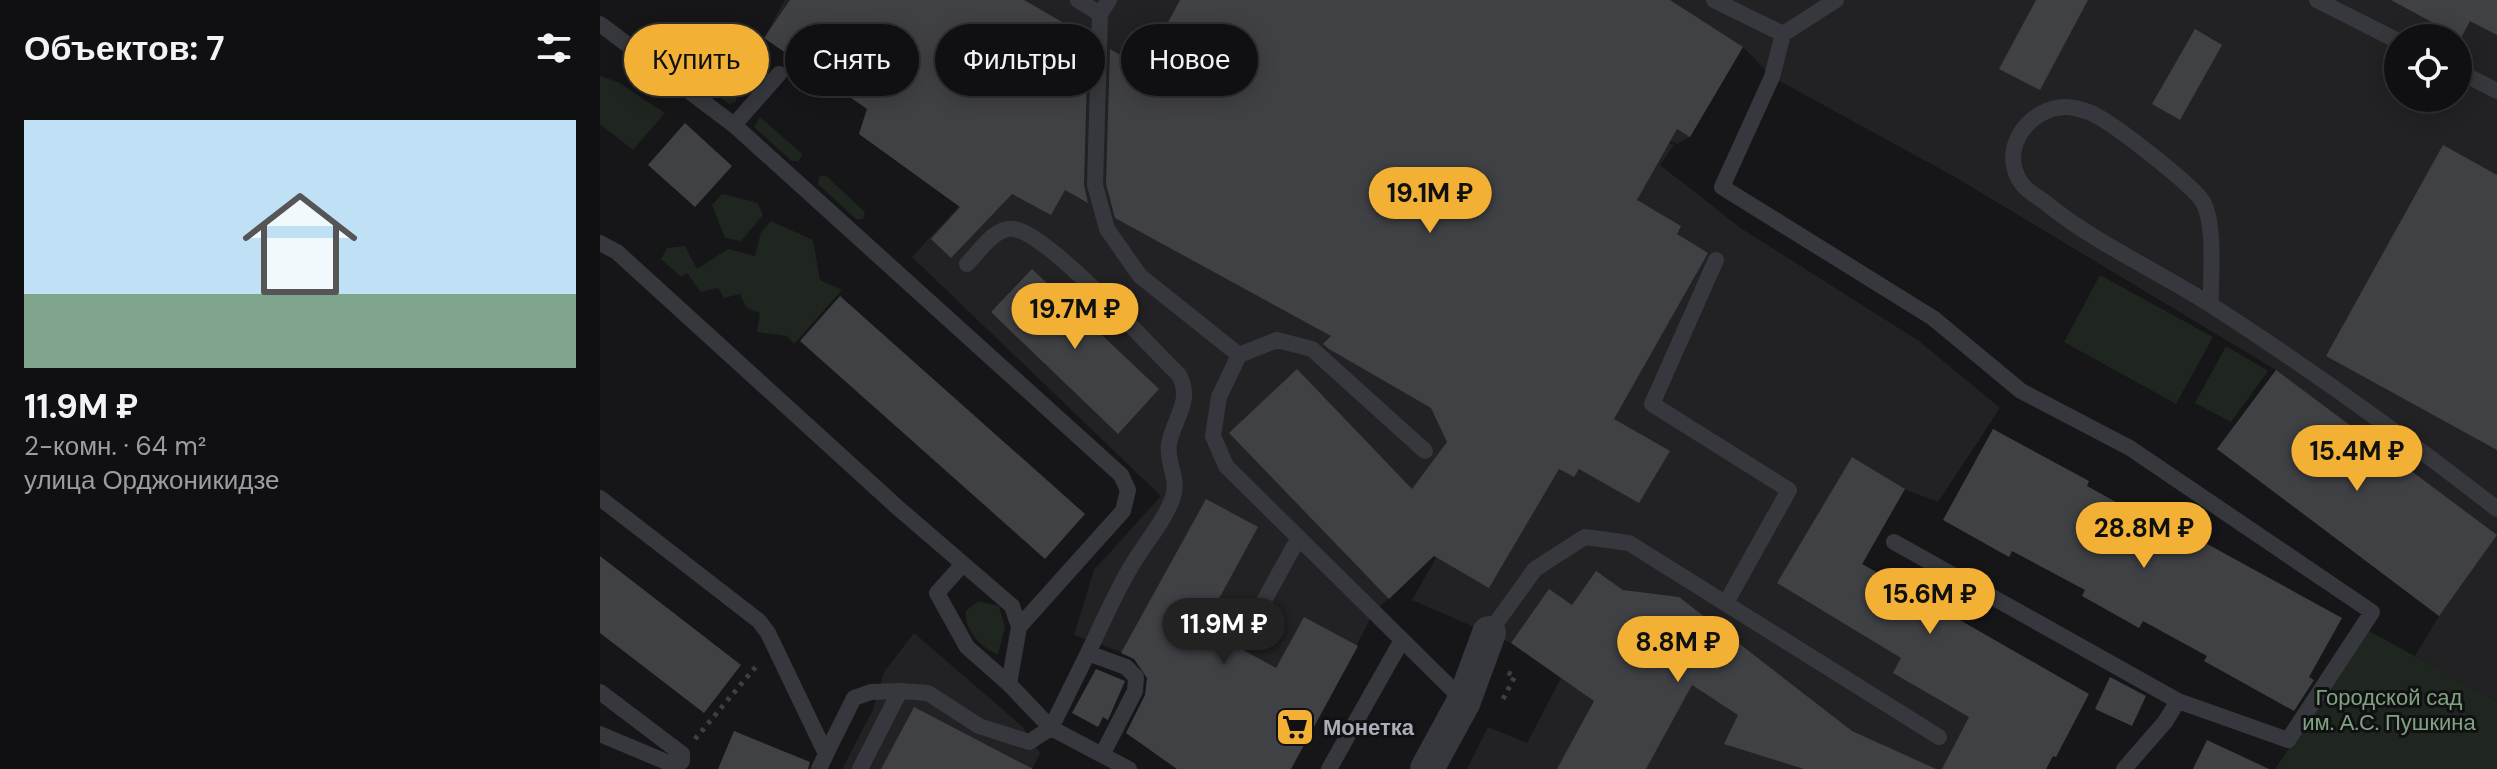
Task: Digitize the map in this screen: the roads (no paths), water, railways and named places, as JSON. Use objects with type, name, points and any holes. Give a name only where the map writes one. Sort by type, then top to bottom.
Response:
[{"type":"street","points":[[1427,769],[1464,701],[1489,633]]},
{"type":"lane","points":[[1078,0],[1105,7],[1095,185],[1107,229],[1140,276],[1239,355]]},
{"type":"lane","points":[[1714,0],[1783,34]]},
{"type":"lane","points":[[1836,0],[1783,34],[1772,77],[1722,187],[1933,318],[2021,391],[2130,448],[2372,612],[2288,740],[2178,701],[1894,542]]},
{"type":"lane","points":[[2317,0],[2384,34]]},
{"type":"lane","points":[[600,24],[734,125],[1121,475],[1128,490],[1123,511],[1019,627]]},
{"type":"lane","points":[[734,125],[779,74]]},
{"type":"lane","points":[[2472,78],[2497,91]]},
{"type":"lane","points":[[2211,304],[2209,220],[2203,202],[2187,185],[2096,115],[2068,107],[2046,111],[2029,122],[2016,138],[2013,162],[2022,184],[2051,208],[2211,304],[2409,441],[2497,509]]},
{"type":"lane","points":[[822,762],[854,698],[871,692],[928,693],[979,726],[1029,742],[1051,728],[1131,567],[1173,496],[1175,478],[1168,458],[1169,449],[1185,403],[1186,389],[1179,375],[1059,257],[1027,233],[1013,228],[999,231],[967,264]]},
{"type":"lane","points":[[600,243],[617,252],[962,565],[1012,606],[1019,627],[1009,684]]},
{"type":"lane","points":[[1716,260],[1652,404],[1789,490],[1727,601]]},
{"type":"lane","points":[[1425,451],[1312,349],[1277,340],[1239,355],[1219,397],[1213,436],[1226,466],[1464,701]]},
{"type":"lane","points":[[600,498],[759,621],[775,645],[822,762]]},
{"type":"lane","points":[[1489,633],[1535,569],[1585,537],[1629,543],[1727,601],[1939,737]]},
{"type":"lane","points":[[1243,639],[1298,539]]},
{"type":"lane","points":[[962,565],[937,593],[967,647],[1009,684],[1051,728],[1115,764],[1136,677],[1126,667],[1088,653]]},
{"type":"lane","points":[[1329,769],[1402,640]]},
{"type":"lane","points":[[860,769],[900,691]]},
{"type":"lane","points":[[600,692],[682,754],[682,761],[676,766],[600,734]]},
{"type":"lane","points":[[2124,769],[2178,701]]},
{"type":"place","name":"Монетка","points":[[1295,727]]},
{"type":"park label","name":"Городской сад им. А.С. Пушкина","points":[[2389,710]]}]
